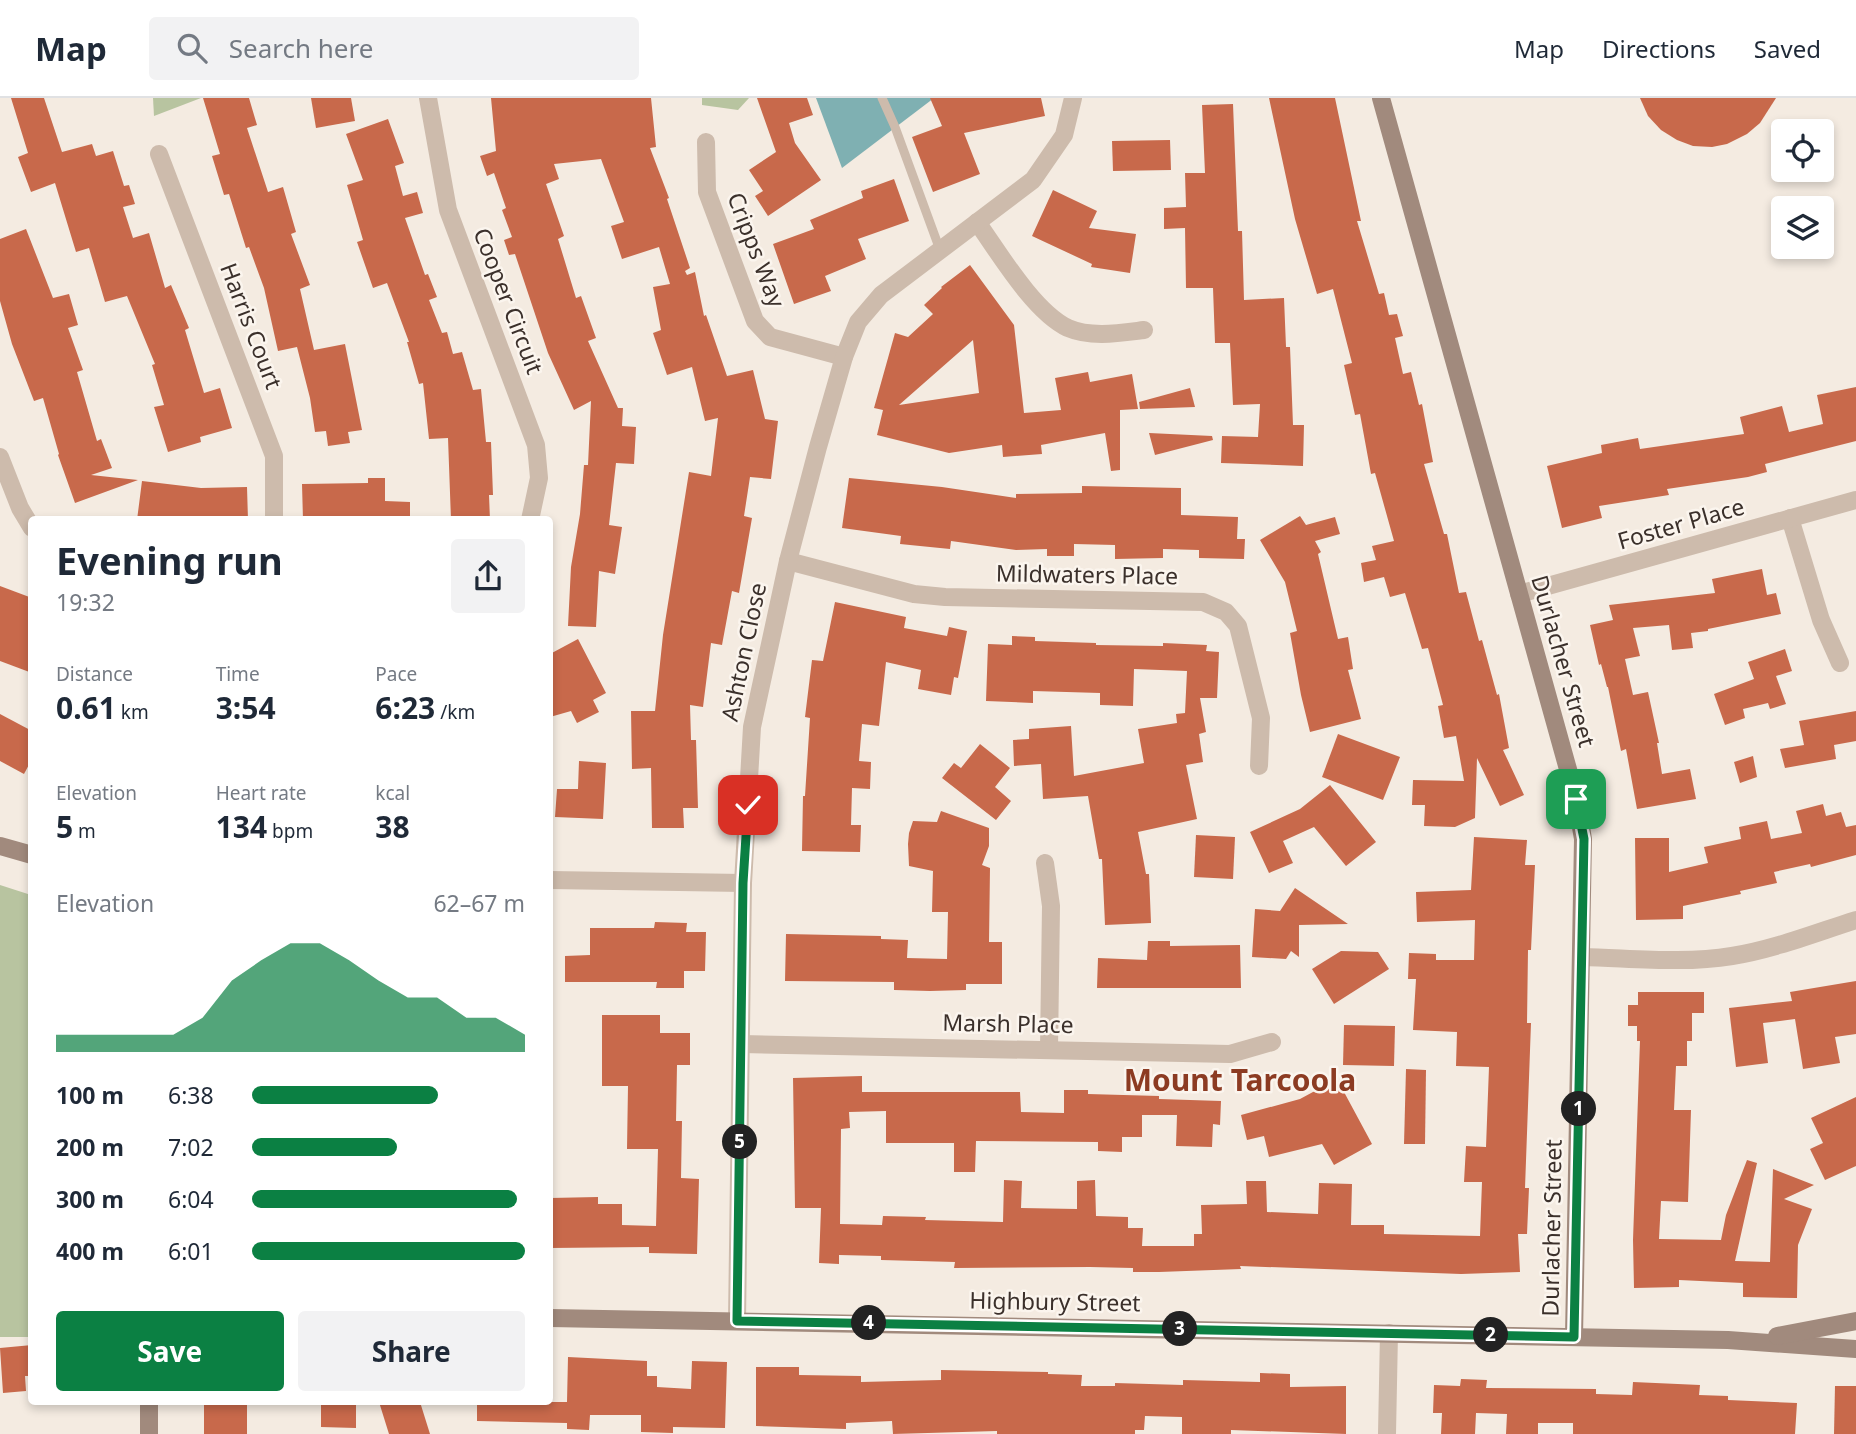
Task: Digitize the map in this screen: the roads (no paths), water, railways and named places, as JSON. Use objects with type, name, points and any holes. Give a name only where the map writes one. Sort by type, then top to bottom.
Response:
[{"type":"street","name":"Cooper Circuit","points":[[428,98],[447,210],[536,445],[539,478],[531,516]]},
{"type":"street","name":"Ashton Close","points":[[737,1321],[743,883],[752,727],[788,561],[844,357],[858,322],[881,295],[1032,180],[1064,135],[1073,98]]},
{"type":"street","name":"Durlacher Street","points":[[1381,98],[1576,799],[1584,839],[1574,1337]]},
{"type":"street","name":"Cripps Way","points":[[706,142],[707,192],[755,321],[770,337],[844,357]]},
{"type":"street","name":"Harris Court","points":[[159,154],[274,456],[274,516]]},
{"type":"street","points":[[977,222],[1040,308],[1069,328],[1104,334],[1144,330]]},
{"type":"street","points":[[0,457],[28,521]]},
{"type":"street","name":"Foster Place","points":[[1519,594],[1856,500]]},
{"type":"street","points":[[1790,519],[1821,620],[1840,663]]},
{"type":"street","name":"Mildwaters Place","points":[[788,561],[925,595],[1203,602],[1226,612],[1238,626],[1261,718],[1259,766]]},
{"type":"street","points":[[0,846],[28,854]]},
{"type":"street","points":[[1045,863],[1051,906],[1049,1049]]},
{"type":"street","points":[[553,880],[743,883]]},
{"type":"street","points":[[1582,957],[1700,959],[1732,956],[1781,945],[1856,920]]},
{"type":"street","name":"Marsh Place","points":[[741,1044],[1230,1054],[1272,1042]]},
{"type":"street","name":"Highbury Street","points":[[553,1318],[1728,1340],[1856,1349]]},
{"type":"street","name":"Highbury Street","points":[[1728,1340],[1791,1335],[1856,1321]]},
{"type":"street","points":[[1387,1434],[1389,1333]]},
{"type":"street","points":[[149,1405],[149,1434]]},
{"type":"lane","points":[[882,98],[940,250]]},
{"type":"water","points":[[816,98],[934,98],[842,168]]},
{"type":"district","name":"Mount Tarcoola","points":[[1240,1081]]}]
